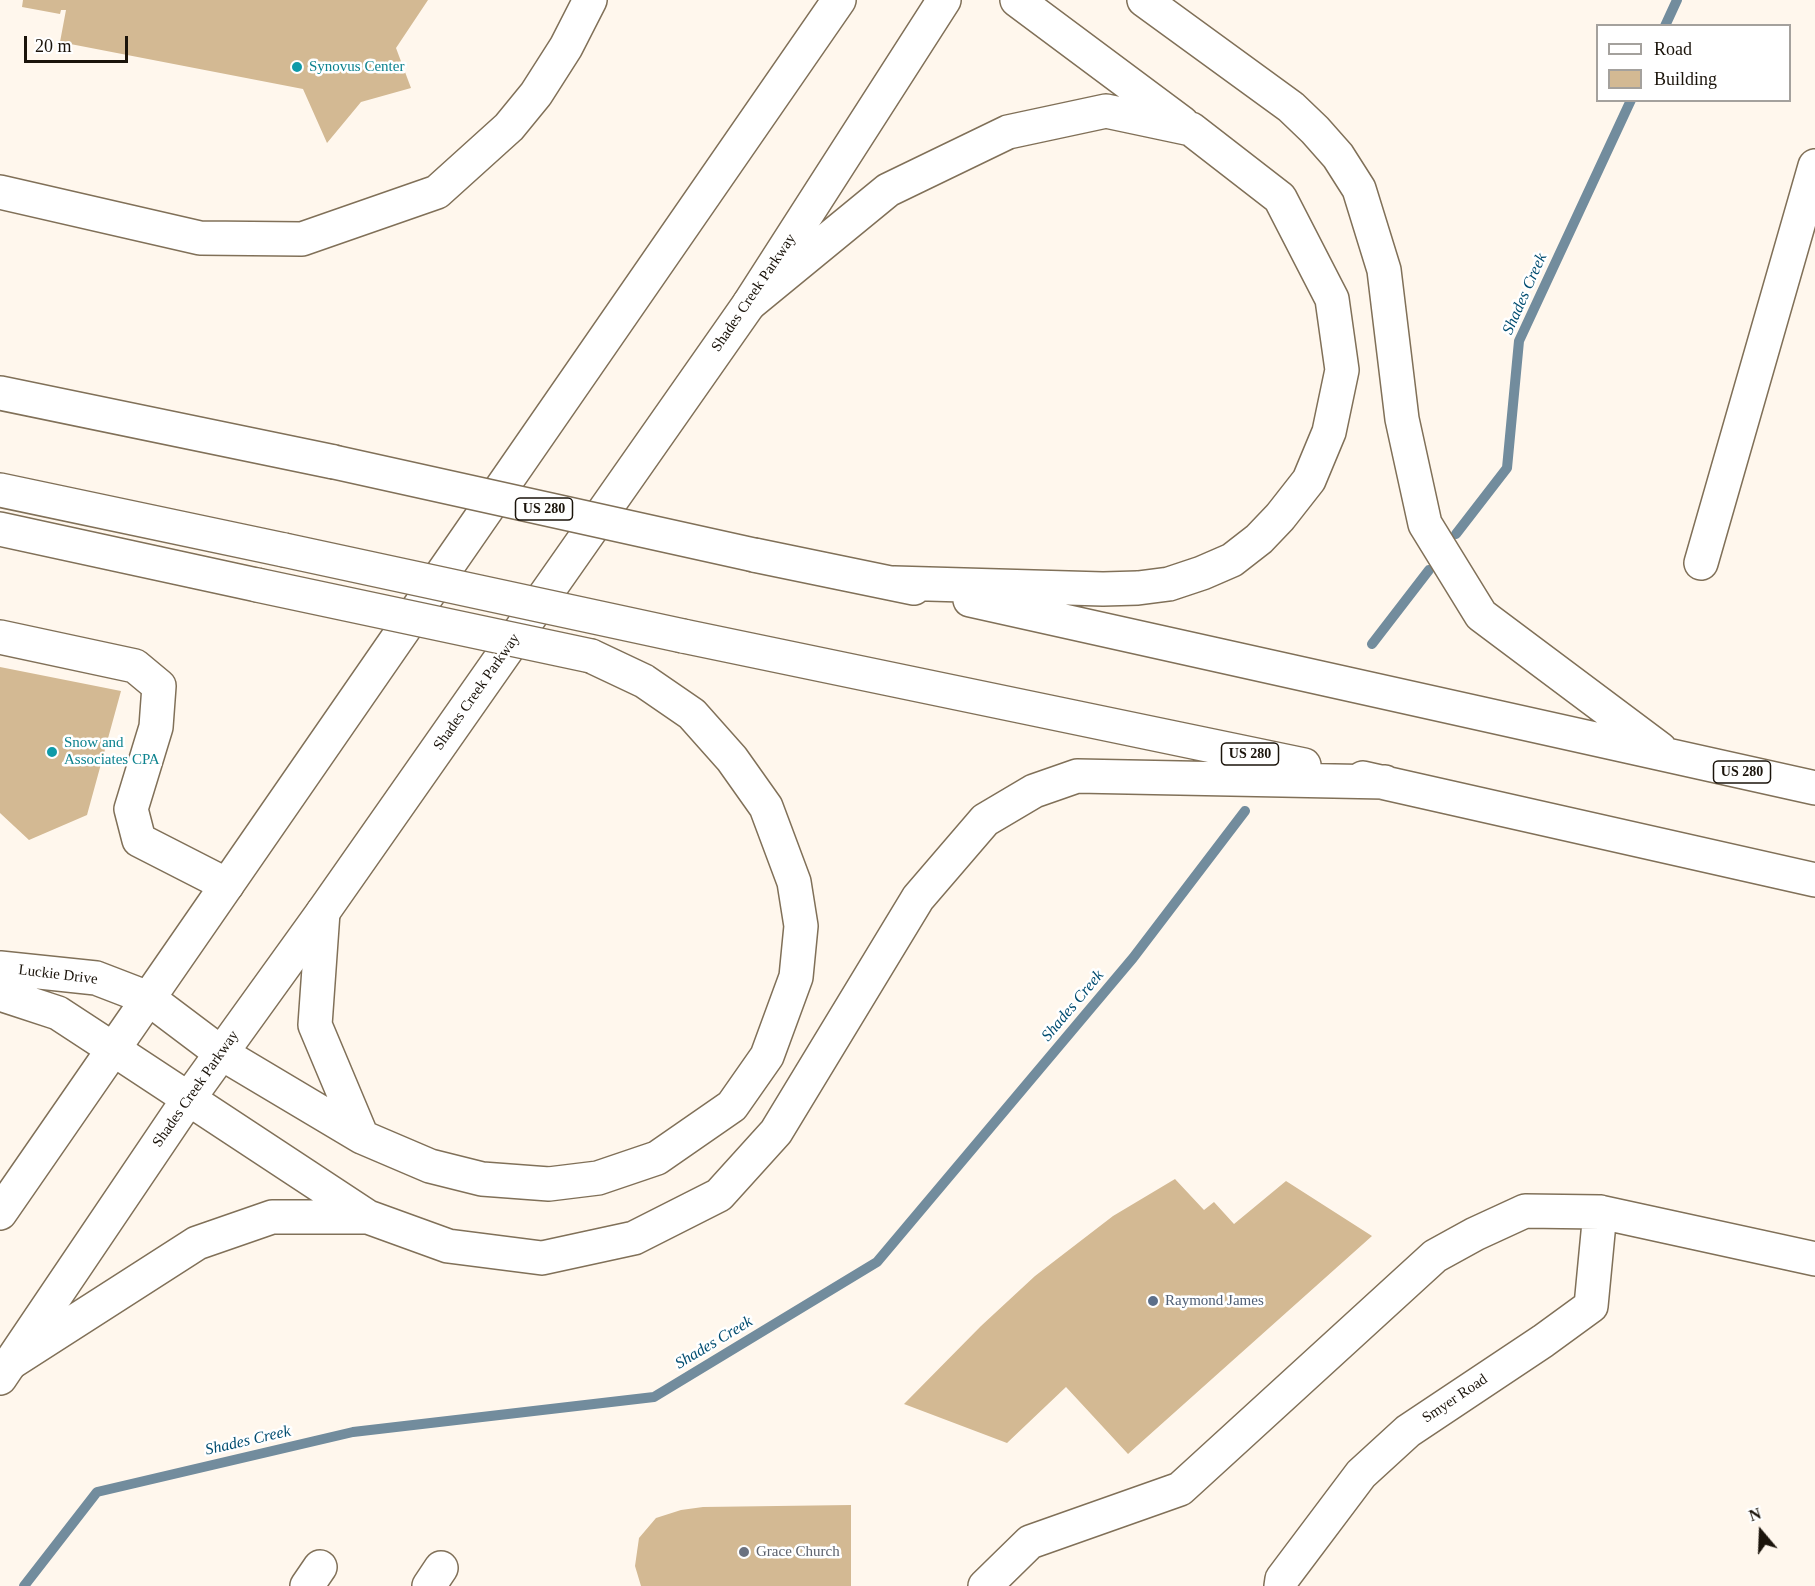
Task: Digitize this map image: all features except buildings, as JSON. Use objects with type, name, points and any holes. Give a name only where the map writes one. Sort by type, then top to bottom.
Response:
[{"type":"main road","points":[[0,192],[200,238],[302,239],[437,192],[509,127],[536,94],[566,47],[590,0]]},
{"type":"main road","points":[[0,1213],[839,0]]},
{"type":"main road","name":"Shades Creek Parkway","points":[[5,1371],[189,1098],[323,912],[749,304],[944,0]]},
{"type":"main road","points":[[894,583],[1103,590],[1169,584],[1202,573],[1232,560],[1259,539],[1280,518],[1310,480],[1329,432],[1341,370],[1332,299],[1280,198],[1017,0]]},
{"type":"main road","points":[[1150,2],[1291,107],[1338,156],[1359,189],[1384,270],[1402,418],[1425,524],[1481,615],[1669,755]]},
{"type":"main road","points":[[749,304],[888,190],[1008,132],[1106,111],[1191,129]]},
{"type":"main road","points":[[1701,563],[1815,166]]},
{"type":"main road","name":"US 280","points":[[0,393],[334,462],[754,555],[894,583],[1815,788]]},
{"type":"main road","name":"US 280","points":[[0,490],[683,636],[1385,782],[1815,880]]},
{"type":"main road","name":"Luckie Drive","points":[[0,529],[591,656],[644,681],[692,714],[732,759],[765,807],[794,882],[801,926],[796,978],[767,1056],[732,1106],[657,1158],[598,1178],[549,1184],[482,1179],[430,1166],[362,1137],[221,1053],[148,998],[96,978],[0,968]]},
{"type":"main road","points":[[0,638],[135,666],[159,686],[156,727],[131,808],[139,840],[227,885]]},
{"type":"main road","points":[[5,1371],[196,1243],[272,1217],[368,1217],[448,1246],[542,1258],[634,1238],[719,1195],[776,1132],[918,898],[985,820],[1034,791],[1077,776],[1385,782]]},
{"type":"main road","points":[[323,912],[315,1025],[362,1137]]},
{"type":"main road","name":"Luckie Drive","points":[[0,994],[58,1013],[368,1217]]},
{"type":"main road","points":[[985,1586],[1030,1542],[1180,1489],[1435,1257],[1475,1234],[1525,1211],[1600,1212],[1815,1259]]},
{"type":"main road","name":"Smyer Road","points":[[1281,1586],[1282,1580],[1360,1474],[1400,1438],[1590,1306],[1600,1212]]},
{"type":"waterway","name":"Shades Creek","points":[[1666,24],[1677,0]]},
{"type":"waterway","name":"Shades Creek","points":[[1456,534],[1507,468],[1519,341],[1630,102]]},
{"type":"waterway","name":"Shades Creek","points":[[1372,644],[1429,570]]},
{"type":"waterway","name":"Shades Creek","points":[[24,1586],[97,1492],[353,1432],[654,1397],[877,1262],[1133,958],[1245,811]]},
{"type":"place","name":"Synovus Center","points":[[297,67]]},
{"type":"place","name":"Snow and Associates CPA","points":[[52,752]]},
{"type":"place","name":"Raymond James","points":[[1153,1301]]},
{"type":"place","name":"Grace Church","points":[[744,1552]]}]
